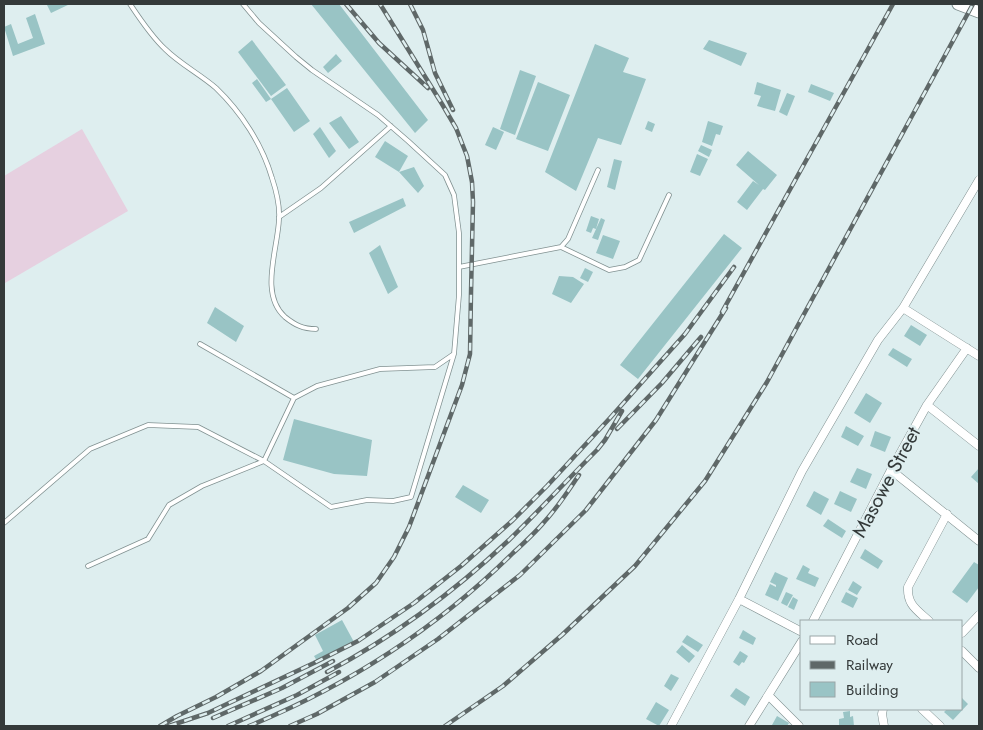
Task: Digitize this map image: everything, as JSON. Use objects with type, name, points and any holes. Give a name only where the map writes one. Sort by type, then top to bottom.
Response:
[{"type":"street","points":[[958,4],[979,12]]},
{"type":"street","points":[[671,726],[739,599],[802,471],[878,340],[903,308],[979,180]]},
{"type":"street","points":[[903,308],[979,356]]},
{"type":"street","name":"Masowe Street","points":[[814,620],[890,470],[927,405],[967,348]]},
{"type":"street","points":[[927,405],[979,446]]},
{"type":"street","points":[[890,470],[979,541]]},
{"type":"street","points":[[928,620],[910,603],[907,595],[908,587],[947,514]]},
{"type":"street","points":[[739,599],[800,631]]},
{"type":"street","points":[[963,632],[979,615]]},
{"type":"street","points":[[749,726],[800,644]]},
{"type":"street","points":[[963,653],[979,668]]},
{"type":"street","points":[[769,696],[799,726]]},
{"type":"street","points":[[883,710],[884,726]]},
{"type":"street","points":[[923,710],[940,726]]},
{"type":"street","points":[[926,726],[932,719]]},
{"type":"lane","points":[[130,4],[165,49],[216,89],[244,122],[260,147],[272,177],[279,217],[271,280],[274,302],[279,311],[292,322],[305,329],[316,330]]},
{"type":"lane","points":[[4,523],[90,449],[148,425],[198,427],[264,461],[331,507],[367,500],[393,501],[410,497],[454,354],[459,295],[459,233],[454,195],[440,169],[391,126],[301,61],[259,23],[243,4]]},
{"type":"lane","points":[[279,217],[321,188],[391,126]]},
{"type":"lane","points":[[459,267],[560,247],[568,239],[598,170]]},
{"type":"lane","points":[[560,247],[609,270],[626,267],[639,260],[669,195]]},
{"type":"lane","points":[[200,344],[294,398]]},
{"type":"lane","points":[[88,566],[148,539],[169,505],[202,486],[264,461],[294,398],[316,386],[380,369],[435,367],[454,354]]},
{"type":"shaded area","points":[[82,129],[128,211],[5,283],[4,176]]},
{"type":"building","points":[[70,4],[51,13],[47,5]]},
{"type":"building","points":[[311,4],[339,4],[428,120],[415,133]]},
{"type":"building","points":[[35,14],[45,44],[13,56],[4,27],[11,24],[18,44],[33,38],[26,18]]},
{"type":"building","points":[[252,40],[286,85],[271,96],[238,52]]},
{"type":"building","points":[[709,40],[747,53],[741,66],[703,49]]},
{"type":"building","points":[[595,44],[629,58],[623,72],[646,79],[621,145],[598,138],[576,191],[545,172]]},
{"type":"building","points":[[336,54],[342,61],[328,73],[323,67]]},
{"type":"building","points":[[520,70],[536,76],[515,135],[500,129]]},
{"type":"building","points":[[257,79],[271,99],[266,102],[252,83]]},
{"type":"building","points":[[538,82],[570,95],[548,151],[516,139]]},
{"type":"building","points":[[757,82],[781,90],[775,111],[757,106],[761,96],[754,94]]},
{"type":"building","points":[[811,84],[834,93],[830,101],[808,92]]},
{"type":"building","points":[[287,88],[310,121],[294,132],[271,99]]},
{"type":"building","points":[[787,93],[795,96],[787,116],[779,112]]},
{"type":"building","points":[[341,116],[359,142],[349,149],[329,123]]},
{"type":"building","points":[[648,121],[655,124],[652,132],[645,129]]},
{"type":"building","points":[[708,121],[723,126],[720,135],[716,134],[712,146],[702,142]]},
{"type":"building","points":[[320,127],[336,151],[329,158],[313,134]]},
{"type":"building","points":[[493,127],[504,132],[496,150],[485,145]]},
{"type":"building","points":[[385,141],[408,156],[399,172],[375,157]]},
{"type":"building","points":[[701,145],[712,150],[709,157],[698,151]]},
{"type":"building","points":[[748,151],[777,175],[765,190],[763,189],[747,210],[737,202],[753,181],[759,185],[736,165]]},
{"type":"building","points":[[697,154],[708,159],[700,176],[690,172]]},
{"type":"building","points":[[614,159],[622,161],[615,190],[607,187]]},
{"type":"building","points":[[414,167],[424,186],[418,193],[399,172]]},
{"type":"building","points":[[403,198],[406,206],[354,233],[349,222]]},
{"type":"building","points":[[591,216],[599,219],[596,229],[593,228],[591,233],[586,231]]},
{"type":"building","points":[[601,218],[605,220],[598,240],[592,238]]},
{"type":"building","points":[[724,234],[742,248],[638,379],[620,365]]},
{"type":"building","points":[[603,235],[620,241],[613,259],[596,253]]},
{"type":"building","points":[[380,245],[398,287],[388,294],[369,253]]},
{"type":"building","points":[[585,268],[593,272],[588,282],[580,278]]},
{"type":"building","points":[[559,276],[573,277],[584,284],[571,303],[552,294]]},
{"type":"building","points":[[215,307],[244,326],[236,342],[207,323]]},
{"type":"building","points":[[911,325],[927,335],[920,346],[904,336]]},
{"type":"building","points":[[893,348],[912,359],[907,367],[888,355]]},
{"type":"building","points":[[866,393],[882,403],[870,423],[854,413]]},
{"type":"building","points":[[294,419],[372,440],[367,476],[334,474],[283,460]]},
{"type":"building","points":[[846,426],[864,436],[858,446],[841,437]]},
{"type":"building","points":[[875,431],[891,437],[885,452],[870,446]]},
{"type":"building","points":[[857,468],[872,474],[866,489],[850,482]]},
{"type":"building","points":[[979,468],[979,484],[971,477]]},
{"type":"building","points":[[463,485],[489,500],[481,513],[455,497]]},
{"type":"building","points":[[814,491],[829,499],[821,515],[806,506]]},
{"type":"building","points":[[840,491],[857,499],[851,512],[834,504]]},
{"type":"building","points":[[828,519],[846,531],[842,538],[823,526]]},
{"type":"building","points":[[865,549],[883,561],[878,569],[860,558]]},
{"type":"building","points":[[974,562],[979,565],[979,587],[967,603],[952,592]]},
{"type":"building","points":[[803,565],[810,569],[808,573],[819,578],[815,587],[796,579]]},
{"type":"building","points":[[775,572],[788,578],[778,601],[765,595],[770,584],[776,587],[776,585],[770,582]]},
{"type":"building","points":[[853,581],[862,587],[857,595],[848,590]]},
{"type":"building","points":[[786,592],[793,595],[787,606],[781,603]]},
{"type":"building","points":[[846,592],[858,598],[853,608],[841,602]]},
{"type":"building","points":[[793,597],[798,600],[794,610],[788,607]]},
{"type":"building","points":[[342,620],[354,642],[317,661],[314,656],[323,651],[315,635]]},
{"type":"building","points":[[743,630],[756,638],[753,645],[739,638]]},
{"type":"building","points":[[687,635],[703,645],[698,652],[682,642]]},
{"type":"building","points":[[682,645],[695,656],[689,663],[676,652]]},
{"type":"building","points":[[740,651],[748,656],[744,663],[742,662],[739,666],[733,662]]},
{"type":"building","points":[[671,674],[679,678],[671,691],[664,686]]},
{"type":"building","points":[[736,688],[750,697],[745,706],[730,696]]},
{"type":"building","points":[[963,699],[968,704],[963,709]]},
{"type":"building","points":[[656,702],[669,710],[659,726],[646,719]]},
{"type":"building","points":[[946,710],[962,710],[953,720],[944,712]]},
{"type":"building","points":[[850,711],[850,717],[853,716],[854,726],[839,726],[839,719],[844,718],[843,712]]},
{"type":"building","points":[[777,716],[789,723],[787,726],[772,725]]},
{"type":"railway","points":[[346,4],[379,43],[428,88]]},
{"type":"railway","points":[[160,726],[261,671],[348,608],[376,583],[394,557],[409,527],[462,385],[470,354],[473,202],[472,182],[467,156],[456,128],[380,4]]},
{"type":"railway","points":[[410,4],[423,30],[435,73],[453,110]]},
{"type":"railway","points":[[722,312],[893,4]]},
{"type":"railway","points":[[445,726],[503,686],[562,635],[635,566],[705,481],[767,382],[973,4]]},
{"type":"railway","points":[[169,726],[208,713],[358,641],[414,603],[461,566],[513,520],[610,418],[685,334],[734,267]]},
{"type":"railway","points":[[290,726],[317,714],[375,682],[438,639],[520,575],[586,510],[656,420],[726,308]]},
{"type":"railway","points":[[617,429],[662,383],[701,337]]},
{"type":"railway","points":[[327,672],[376,644],[422,612],[488,559],[597,450],[622,411]]},
{"type":"railway","points":[[249,726],[321,693],[389,653],[422,630],[484,580],[529,538],[563,499],[579,475]]},
{"type":"railway","points":[[213,718],[282,688],[333,661]]},
{"type":"railway","points":[[228,726],[297,695],[339,672]]}]
